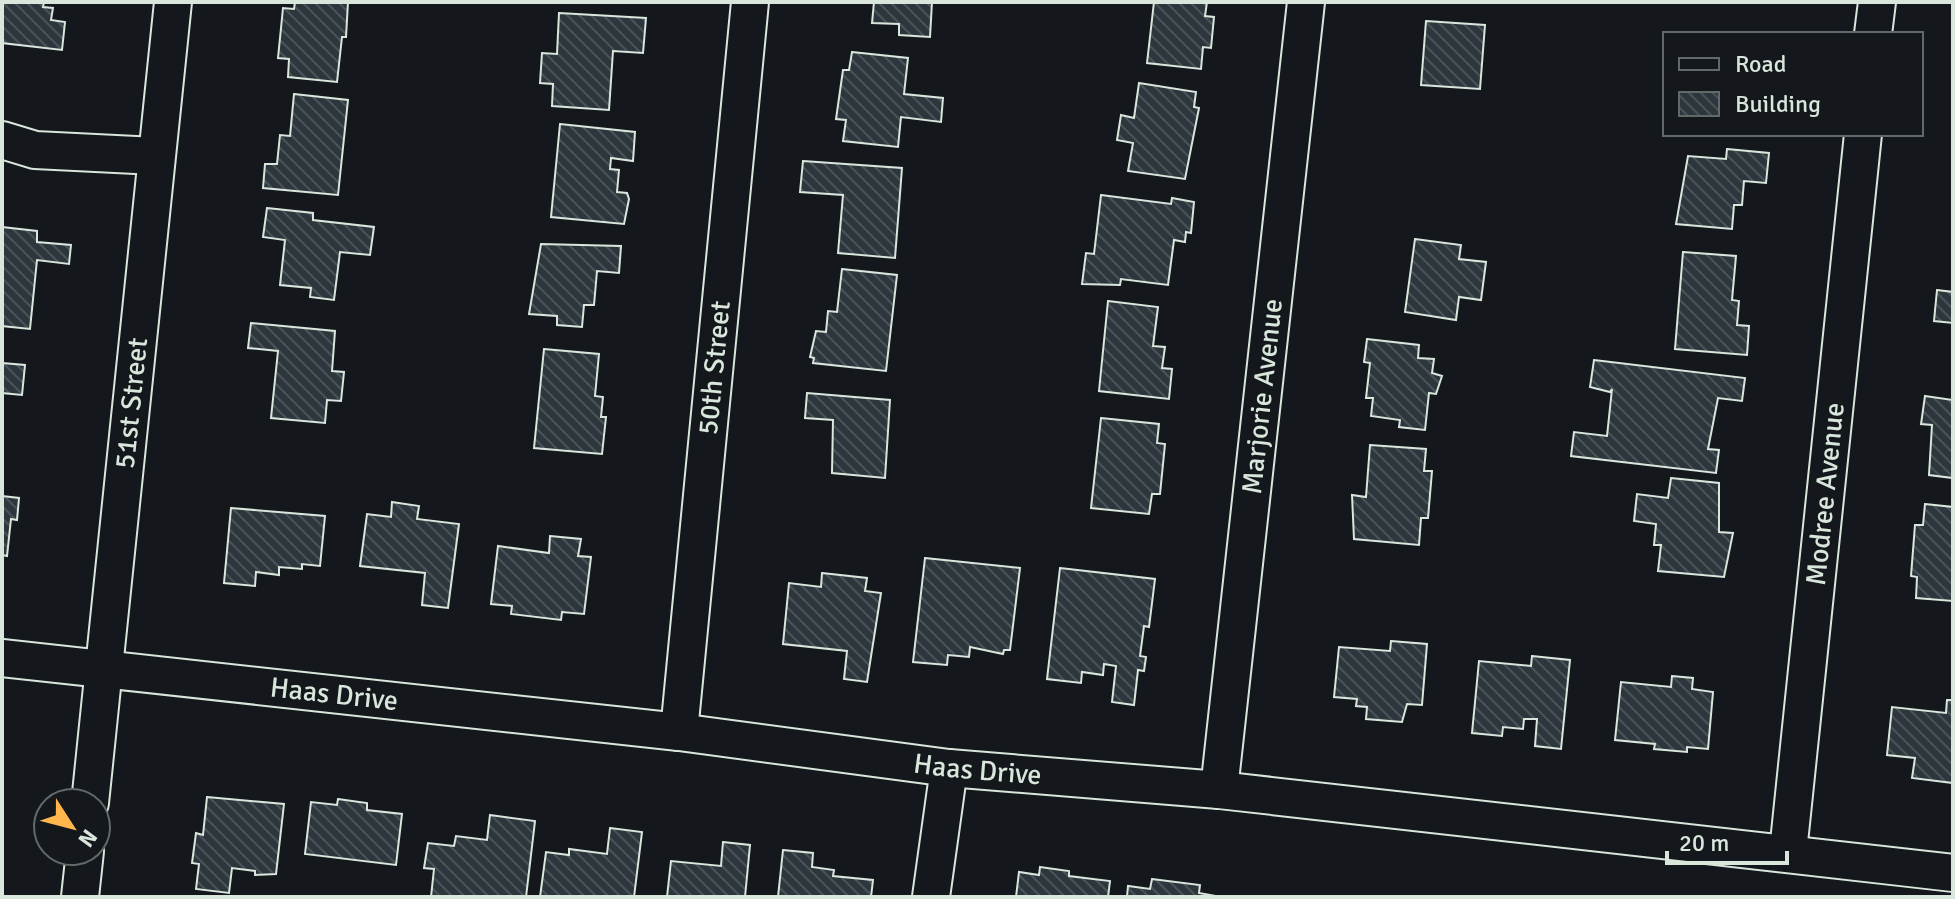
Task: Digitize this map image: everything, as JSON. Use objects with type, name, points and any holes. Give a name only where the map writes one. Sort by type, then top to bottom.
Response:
[{"type":"street","name":"51st Street","points":[[92,787],[173,2]]},
{"type":"street","name":"50th Street","points":[[679,732],[750,2]]},
{"type":"street","name":"Marjorie Avenue","points":[[1219,790],[1306,2]]},
{"type":"street","points":[[1873,32],[1877,2]]},
{"type":"street","name":"Modree Avenue","points":[[1788,852],[1863,136]]},
{"type":"street","points":[[2,140],[35,150],[156,156]]},
{"type":"street","name":"Haas Drive","points":[[2,658],[679,732],[949,768],[1219,790],[1953,873]]},
{"type":"street","points":[[931,897],[949,768]]},
{"type":"street","points":[[80,897],[83,867]]},
{"type":"building","points":[[2,2],[44,2],[43,7],[53,8],[51,20],[65,22],[62,50],[2,43]]},
{"type":"building","points":[[295,2],[348,2],[346,37],[342,37],[337,82],[288,77],[289,59],[278,58],[283,8],[294,9]]},
{"type":"building","points":[[874,2],[932,2],[930,37],[899,35],[899,24],[872,23]]},
{"type":"building","points":[[1154,2],[1207,2],[1205,16],[1214,17],[1211,48],[1203,47],[1201,69],[1147,63]]},
{"type":"building","points":[[559,13],[646,18],[643,53],[613,51],[609,110],[552,106],[553,84],[540,83],[542,53],[557,54]]},
{"type":"building","points":[[1426,21],[1485,25],[1480,89],[1421,85]]},
{"type":"building","points":[[852,52],[908,58],[904,94],[943,98],[941,122],[901,117],[898,147],[843,141],[846,120],[836,119],[843,70],[849,70]]},
{"type":"building","points":[[1139,83],[1196,92],[1194,107],[1199,108],[1185,179],[1128,171],[1133,143],[1117,140],[1121,115],[1134,118]]},
{"type":"building","points":[[294,94],[348,100],[338,195],[263,188],[265,164],[277,164],[280,135],[290,136]]},
{"type":"building","points":[[560,124],[635,132],[633,161],[611,158],[610,169],[619,170],[617,192],[627,193],[629,199],[624,224],[551,217]]},
{"type":"building","points":[[1727,149],[1769,153],[1766,183],[1744,181],[1742,205],[1734,205],[1732,229],[1676,224],[1688,156],[1726,159]]},
{"type":"building","points":[[803,161],[902,168],[895,258],[838,253],[843,195],[800,192]]},
{"type":"building","points":[[1101,195],[1171,204],[1172,198],[1194,202],[1191,233],[1186,232],[1185,242],[1174,240],[1168,285],[1121,279],[1120,285],[1082,284],[1086,253],[1094,254]]},
{"type":"building","points":[[267,208],[313,213],[313,220],[374,227],[370,255],[340,252],[334,300],[310,297],[311,288],[280,285],[285,240],[263,237]]},
{"type":"building","points":[[2,227],[37,231],[37,242],[71,245],[69,264],[37,260],[30,329],[2,326]]},
{"type":"building","points":[[1415,239],[1461,245],[1459,259],[1486,262],[1481,300],[1459,297],[1456,320],[1405,312]]},
{"type":"building","points":[[541,244],[621,246],[619,273],[597,271],[594,305],[584,305],[582,327],[557,325],[557,316],[529,314]]},
{"type":"building","points":[[1683,252],[1736,256],[1732,300],[1739,301],[1737,325],[1749,326],[1747,355],[1675,349]]},
{"type":"building","points":[[842,269],[897,275],[886,371],[813,363],[814,358],[810,357],[816,331],[826,332],[828,311],[837,312]]},
{"type":"building","points":[[1937,290],[1953,292],[1953,323],[1934,321]]},
{"type":"building","points":[[1108,301],[1158,307],[1153,346],[1165,347],[1162,368],[1172,369],[1169,399],[1099,391]]},
{"type":"building","points":[[251,323],[335,331],[332,371],[344,372],[341,401],[327,400],[325,423],[271,418],[278,351],[248,348]]},
{"type":"building","points":[[1367,339],[1419,345],[1418,358],[1434,359],[1432,373],[1442,376],[1436,394],[1429,393],[1425,430],[1399,427],[1400,420],[1371,416],[1373,398],[1366,398],[1370,363],[1364,362]]},
{"type":"building","points":[[544,349],[599,354],[595,396],[603,397],[601,417],[606,417],[602,454],[534,448]]},
{"type":"building","points":[[1594,360],[1745,378],[1742,401],[1718,398],[1708,449],[1719,450],[1716,473],[1571,456],[1574,432],[1607,436],[1612,389],[1610,392],[1590,387]]},
{"type":"building","points":[[2,363],[25,365],[22,395],[2,393]]},
{"type":"building","points":[[807,393],[890,400],[885,478],[832,473],[833,420],[805,418]]},
{"type":"building","points":[[1925,396],[1953,400],[1953,478],[1929,475],[1932,425],[1921,424]]},
{"type":"building","points":[[1101,418],[1159,424],[1157,443],[1165,444],[1160,494],[1152,494],[1149,514],[1091,508]]},
{"type":"building","points":[[1370,445],[1426,449],[1424,471],[1432,471],[1428,518],[1421,518],[1419,545],[1354,539],[1352,495],[1366,497]]},
{"type":"building","points":[[1671,478],[1719,483],[1719,532],[1733,533],[1724,577],[1658,571],[1661,545],[1654,545],[1656,524],[1634,521],[1637,494],[1668,498]]},
{"type":"building","points":[[2,496],[19,498],[17,520],[11,519],[7,556],[2,555]]},
{"type":"building","points":[[392,502],[419,506],[417,519],[459,524],[448,608],[422,605],[425,573],[360,566],[367,514],[391,517]]},
{"type":"building","points":[[1925,504],[1953,507],[1953,601],[1916,598],[1917,577],[1911,576],[1915,525],[1923,525]]},
{"type":"building","points":[[231,508],[325,516],[320,566],[302,564],[302,569],[279,567],[279,575],[256,572],[255,586],[224,583]]},
{"type":"building","points":[[550,536],[581,539],[578,556],[591,557],[584,614],[562,612],[561,620],[511,614],[512,606],[491,604],[498,546],[549,553]]},
{"type":"building","points":[[925,558],[1020,568],[1010,650],[1004,650],[1003,654],[970,647],[969,657],[948,655],[947,665],[913,662]]},
{"type":"building","points":[[1060,568],[1155,579],[1149,627],[1144,626],[1140,656],[1146,657],[1144,671],[1138,670],[1134,705],[1112,702],[1116,666],[1104,664],[1103,675],[1082,672],[1081,683],[1047,679]]},
{"type":"building","points":[[822,573],[867,578],[865,591],[881,593],[867,682],[844,679],[847,651],[783,644],[789,583],[821,587]]},
{"type":"building","points":[[1391,641],[1427,644],[1422,705],[1407,704],[1402,722],[1366,719],[1367,707],[1356,706],[1357,699],[1334,697],[1339,647],[1390,651]]},
{"type":"building","points":[[1532,656],[1570,660],[1561,749],[1535,746],[1537,719],[1524,719],[1523,729],[1503,727],[1502,736],[1472,733],[1479,661],[1531,666]]},
{"type":"building","points":[[1672,676],[1693,678],[1692,689],[1713,692],[1708,749],[1687,747],[1687,752],[1654,749],[1655,744],[1615,740],[1621,682],[1671,687]]},
{"type":"building","points":[[1947,700],[1953,700],[1953,783],[1912,778],[1915,758],[1887,755],[1892,707],[1946,713]]},
{"type":"building","points":[[207,797],[284,804],[276,874],[255,875],[255,871],[232,868],[229,893],[196,889],[199,864],[192,863],[196,833],[203,835]]},
{"type":"building","points":[[338,799],[367,803],[367,810],[402,814],[396,865],[305,854],[311,802],[337,805]]},
{"type":"building","points":[[490,815],[535,821],[526,897],[431,897],[434,869],[424,868],[428,843],[454,846],[456,836],[487,840]]},
{"type":"building","points":[[610,828],[642,832],[634,897],[540,897],[546,852],[569,855],[569,849],[607,854]]},
{"type":"building","points":[[723,842],[750,845],[745,897],[667,897],[671,861],[721,866]]},
{"type":"building","points":[[783,850],[813,853],[812,867],[834,870],[833,876],[873,880],[871,897],[778,897]]},
{"type":"building","points":[[1040,867],[1069,871],[1069,876],[1110,881],[1108,897],[1016,897],[1019,872],[1039,875]]},
{"type":"building","points":[[1152,879],[1200,885],[1199,893],[1221,897],[1127,897],[1128,886],[1150,889]]}]
